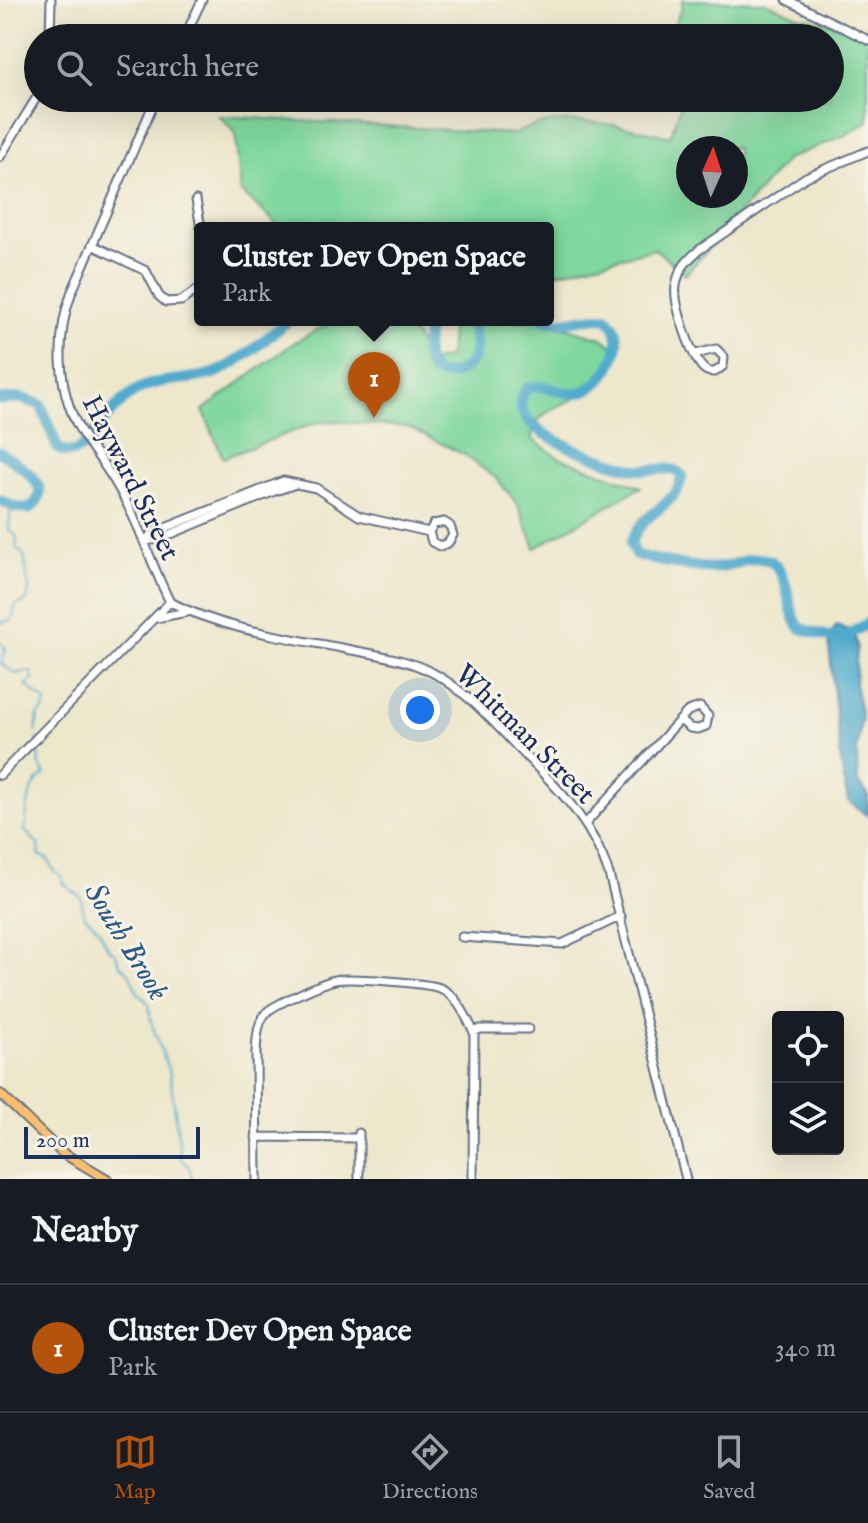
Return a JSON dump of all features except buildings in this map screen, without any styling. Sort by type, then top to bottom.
[{"type":"main road","points":[[0,1094],[61,1152],[93,1176],[107,1179]]},
{"type":"street","points":[[50,24],[51,0]]},
{"type":"street","points":[[191,24],[202,0]]},
{"type":"street","points":[[787,0],[836,24]]},
{"type":"street","points":[[844,28],[868,40]]},
{"type":"street","points":[[0,157],[28,112]]},
{"type":"street","name":"Hayward Street","points":[[0,775],[170,602],[120,490],[84,437],[65,392],[61,340],[68,302],[150,112]]},
{"type":"street","points":[[696,354],[679,315],[675,297],[677,279],[685,263],[699,250],[806,177],[868,151]]},
{"type":"street","points":[[196,200],[200,222]]},
{"type":"street","points":[[92,245],[140,266],[166,302],[181,301],[194,292]]},
{"type":"street","points":[[144,541],[155,532],[227,506],[275,482],[316,488],[359,516],[429,532]]},
{"type":"street","name":"Whitman Street","points":[[170,602],[189,612],[258,631],[396,660],[431,672],[448,682],[489,718],[586,823],[603,855],[621,916],[686,1179]]},
{"type":"street","points":[[156,618],[189,612]]},
{"type":"street","points":[[586,823],[680,720]]},
{"type":"street","points":[[462,937],[562,944],[621,916]]},
{"type":"street","points":[[257,1179],[256,1052],[261,1023],[268,1011],[324,983],[344,979],[439,988],[454,998],[474,1032],[473,1179]]},
{"type":"street","points":[[474,1032],[480,1029],[528,1029]]},
{"type":"street","points":[[256,1137],[359,1136],[359,1179]]},
{"type":"green space","points":[[682,0],[765,2],[798,16],[837,24],[674,24]]},
{"type":"green space","points":[[844,27],[868,37],[868,121],[846,135],[787,159],[748,203],[748,136],[676,136],[676,208],[744,208],[686,274],[655,249],[554,274],[554,222],[274,222],[241,192],[235,132],[219,116],[515,134],[531,127],[570,122],[634,129],[670,137],[678,112],[844,112]]},
{"type":"green space","points":[[554,324],[602,338],[618,350],[608,376],[593,390],[548,412],[534,428],[532,439],[558,457],[641,487],[535,548],[517,503],[496,478],[463,454],[408,427],[331,421],[315,423],[223,458],[203,410],[295,342],[324,326],[409,326],[430,362],[449,357],[452,326]]},
{"type":"water","points":[[837,625],[854,633],[857,645],[855,683],[862,718],[857,750],[858,783],[868,794],[868,816],[848,801],[842,771],[828,637]]},
{"type":"waterway","points":[[554,322],[607,318],[614,327],[617,349],[606,373],[588,389],[570,393],[540,387],[527,388],[521,403],[526,417],[558,442],[580,451],[635,469],[666,469],[682,475],[674,495],[636,533],[631,544],[635,554],[708,568],[750,559],[771,561],[782,576],[800,628],[839,640]]},
{"type":"waterway","points":[[0,400],[21,398],[41,405],[57,447],[72,452],[82,447],[134,392],[152,384],[221,370],[282,326]]},
{"type":"waterway","points":[[428,326],[427,360],[433,372],[445,375],[464,369],[473,359],[476,345],[473,326]]},
{"type":"waterway","points":[[0,452],[25,470],[40,492],[29,509],[0,500]]},
{"type":"waterway","name":"South Brook","points":[[0,623],[12,620],[16,605],[27,601],[29,589],[24,555],[16,548],[17,537],[9,529],[11,505]]},
{"type":"waterway","points":[[843,638],[868,623]]},
{"type":"waterway","name":"South Brook","points":[[0,643],[6,648],[1,664],[16,674],[31,671],[33,680],[26,685],[46,702],[44,710],[38,715],[36,732]]},
{"type":"waterway","name":"South Brook","points":[[38,738],[39,763],[45,775],[31,792],[25,831],[38,844],[40,856],[47,858],[64,884],[81,897],[84,915],[98,928],[108,948],[116,954],[119,964],[129,973],[138,993],[149,1004],[151,1022],[170,1074],[181,1159],[190,1168],[192,1179]]},
{"type":"place","name":"Cluster Dev Open Space","points":[[374,418]]}]
